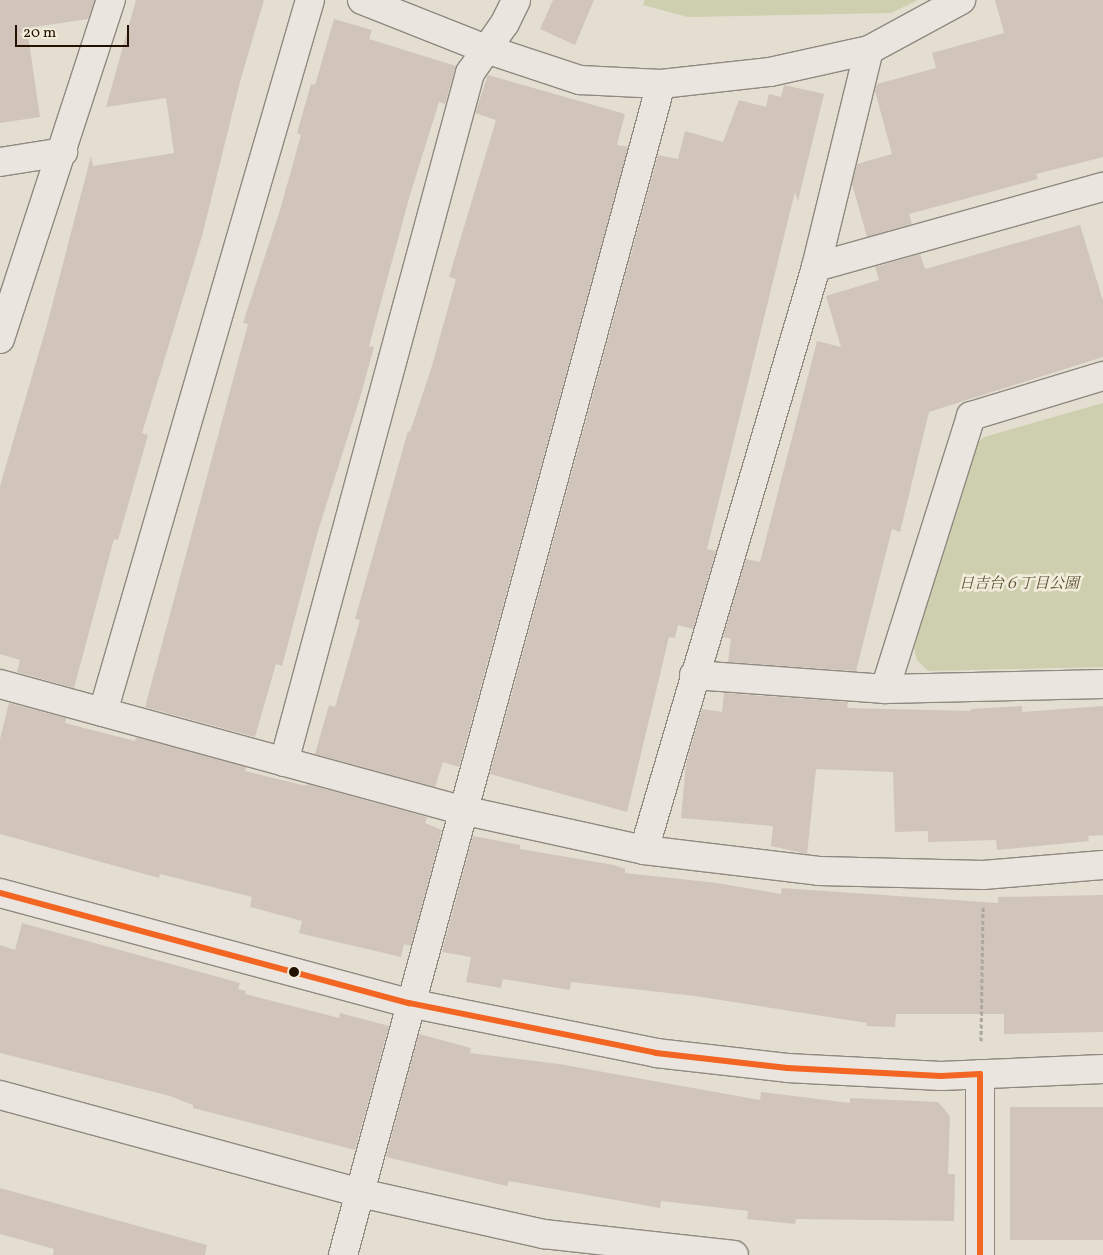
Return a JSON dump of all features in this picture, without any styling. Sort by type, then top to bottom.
[{"type":"street","points":[[0,339],[63,152],[111,0]]},
{"type":"street","points":[[104,712],[310,0]]},
{"type":"street","points":[[362,0],[486,49],[580,80],[661,84],[770,72],[868,50],[961,0]]},
{"type":"street","points":[[284,762],[470,73],[505,23],[516,0]]},
{"type":"street","points":[[644,850],[694,675],[816,268],[868,50]]},
{"type":"street","points":[[343,1255],[409,1003],[661,84]]},
{"type":"street","points":[[0,162],[63,152]]},
{"type":"street","points":[[816,268],[1103,187]]},
{"type":"street","points":[[885,689],[971,416],[1103,376]]},
{"type":"street","points":[[694,675],[885,689],[1103,684]]},
{"type":"street","points":[[0,684],[462,810],[644,850],[819,871],[983,875],[1103,866]]},
{"type":"street","points":[[0,893],[409,1003],[656,1053],[787,1068],[941,1076],[1103,1069]]},
{"type":"street","points":[[980,1074],[980,1255]]},
{"type":"street","points":[[0,1095],[360,1193],[540,1245],[734,1255]]},
{"type":"path","points":[[980,1074],[983,875]]},
{"type":"green space","points":[[645,0],[918,0],[891,13],[688,17],[643,5]]},
{"type":"green space","name":"日吉台６丁目公園","points":[[1103,403],[1103,667],[928,671],[917,660],[914,648],[970,450],[984,437]]},
{"type":"building","points":[[0,0],[95,0],[88,19],[27,28],[40,117],[0,123]]},
{"type":"building","points":[[136,0],[264,0],[240,82],[202,236],[142,433],[148,435],[118,540],[114,539],[74,688],[17,672],[20,660],[0,654],[0,486],[48,321],[91,156],[93,166],[174,153],[166,98],[106,107]]},
{"type":"building","points":[[553,0],[594,0],[575,45],[540,29]]},
{"type":"building","points":[[995,0],[1103,0],[1103,157],[1036,174],[1038,179],[909,214],[912,224],[867,237],[852,184],[857,164],[892,154],[875,91],[877,84],[936,68],[932,53],[1004,33]]},
{"type":"building","points":[[334,19],[372,30],[369,39],[456,66],[445,104],[439,102],[410,195],[369,346],[374,347],[359,401],[318,531],[282,666],[276,664],[255,737],[145,707],[248,324],[243,323],[280,210],[301,135],[297,133],[311,84],[315,85]]},
{"type":"building","points":[[488,75],[625,114],[617,145],[628,147],[459,767],[443,762],[435,787],[315,754],[329,705],[335,707],[360,620],[355,619],[408,431],[410,432],[431,369],[456,279],[449,277],[496,120],[475,113]]},
{"type":"building","points":[[784,85],[824,94],[798,201],[795,192],[707,549],[716,551],[693,629],[678,625],[675,638],[669,637],[627,812],[490,774],[658,155],[678,159],[685,131],[723,142],[739,100],[766,107],[769,94],[781,97]]},
{"type":"building","points":[[1080,225],[1103,301],[1103,357],[929,412],[900,532],[892,529],[856,671],[728,662],[731,639],[723,637],[746,559],[760,562],[817,341],[841,347],[826,296],[879,280],[875,267],[920,254],[925,269]]},
{"type":"building","points":[[724,693],[848,702],[847,708],[971,711],[971,709],[1022,706],[1022,712],[1103,706],[1103,835],[1088,836],[1089,841],[997,850],[996,840],[928,842],[928,831],[895,832],[893,772],[816,769],[807,854],[771,846],[773,826],[681,818],[686,764],[702,709],[722,712]]},
{"type":"building","points":[[9,703],[66,718],[65,723],[135,741],[136,737],[246,767],[245,771],[306,786],[307,784],[427,817],[425,823],[442,830],[411,946],[404,944],[401,957],[299,933],[302,921],[250,907],[252,897],[160,874],[159,878],[0,834],[0,739]]},
{"type":"building","points":[[473,836],[520,845],[520,849],[614,865],[625,869],[625,873],[717,883],[781,894],[782,888],[998,903],[998,897],[1103,895],[1103,1032],[1004,1034],[1004,1014],[896,1014],[895,1027],[866,1026],[867,1023],[695,996],[571,982],[570,990],[503,979],[501,988],[466,982],[471,957],[442,952]]},
{"type":"building","points":[[22,923],[240,983],[238,989],[246,991],[245,994],[339,1018],[340,1013],[389,1026],[355,1150],[193,1108],[193,1105],[170,1096],[0,1053],[0,945],[15,950]]},
{"type":"building","points":[[419,1034],[471,1048],[470,1053],[559,1064],[760,1100],[761,1092],[850,1103],[850,1098],[938,1102],[950,1116],[948,1174],[955,1174],[954,1221],[796,1219],[795,1224],[747,1219],[748,1211],[661,1201],[660,1208],[509,1181],[507,1186],[386,1157]]},
{"type":"building","points":[[1010,1107],[1103,1107],[1103,1240],[1010,1240]]},
{"type":"building","points":[[0,1188],[207,1245],[205,1255],[53,1255],[54,1249],[0,1234]]},
{"type":"transit line","points":[[0,893],[409,1003],[656,1053],[787,1068],[941,1076],[980,1074]]},
{"type":"transit line","points":[[980,1074],[980,1255]]}]
